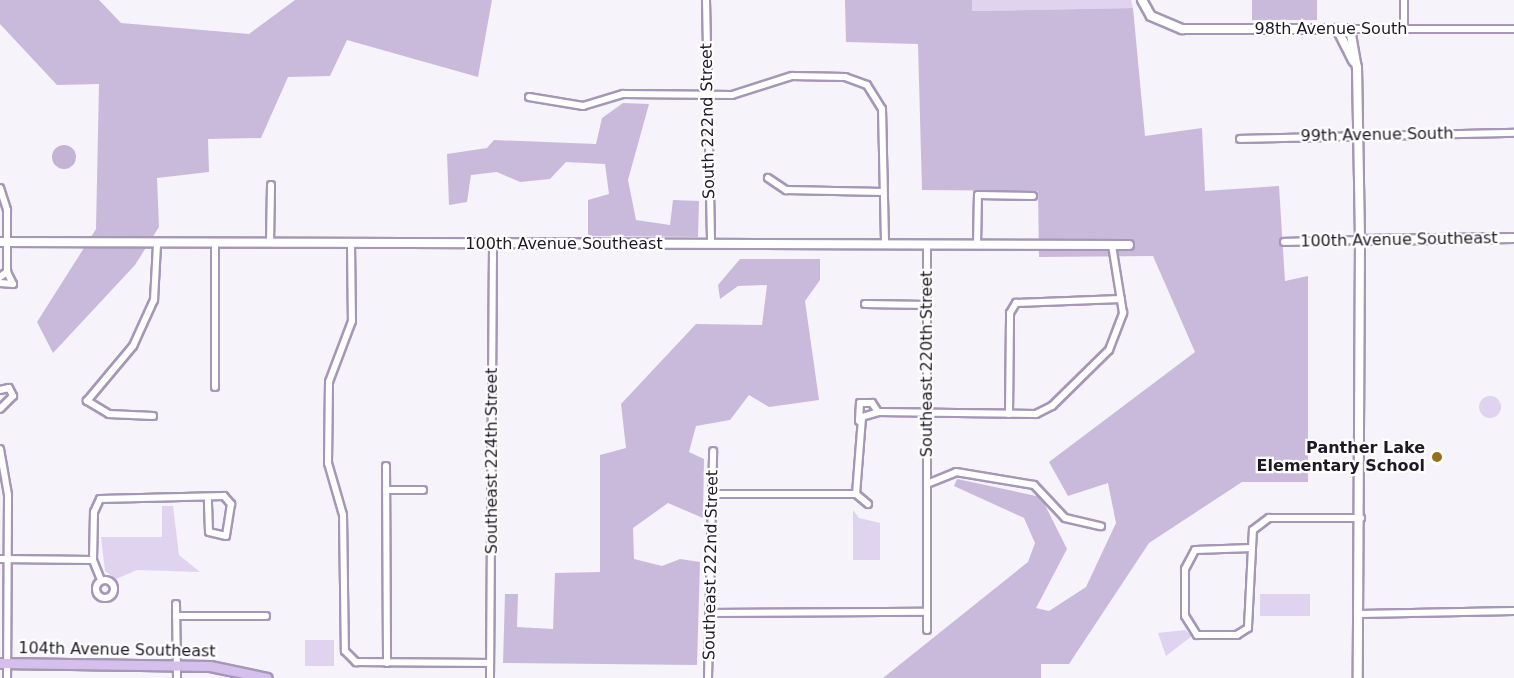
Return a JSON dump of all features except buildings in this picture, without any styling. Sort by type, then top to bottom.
[{"type":"main road","name":"104th Avenue Southeast","points":[[3,663],[177,665],[232,669],[267,678]]},
{"type":"street","name":"South 222nd Street","points":[[706,0],[711,243]]},
{"type":"street","name":"98th Avenue South","points":[[1142,0],[1151,16],[1182,29],[1514,29]]},
{"type":"street","points":[[1404,0],[1404,29]]},
{"type":"street","points":[[1337,29],[1352,56],[1357,85]]},
{"type":"street","points":[[1350,29],[1357,85],[1360,240],[1358,678]]},
{"type":"street","points":[[529,97],[583,106],[623,94],[707,96],[737,94],[777,78],[844,77],[867,85],[882,109],[885,244]]},
{"type":"street","name":"99th Avenue South","points":[[1240,139],[1358,133],[1514,133]]},
{"type":"street","points":[[768,178],[786,190],[883,192]]},
{"type":"street","points":[[270,243],[271,185]]},
{"type":"street","points":[[0,189],[7,273],[13,284],[0,283]]},
{"type":"street","points":[[977,245],[978,195],[1033,196]]},
{"type":"street","name":"100th Avenue Southeast","points":[[1284,242],[1514,238]]},
{"type":"street","name":"100th Avenue Southeast","points":[[4,242],[1129,245]]},
{"type":"street","points":[[215,243],[215,387]]},
{"type":"street","points":[[153,416],[109,414],[87,401],[133,346],[154,300],[157,244]]},
{"type":"street","points":[[351,244],[352,321],[329,382],[328,463],[343,515],[347,656],[356,662],[490,663]]},
{"type":"street","name":"Southeast 224th Street","points":[[490,678],[493,244]]},
{"type":"street","name":"Southeast 220th Street","points":[[927,244],[927,630]]},
{"type":"street","points":[[859,421],[865,415],[878,412],[1010,414],[1046,411],[1113,345],[1121,323],[1121,298],[1112,245]]},
{"type":"street","points":[[0,277],[7,273]]},
{"type":"street","points":[[1010,414],[1012,307],[1028,298],[1121,298]]},
{"type":"street","points":[[865,304],[927,305]]},
{"type":"street","points":[[0,390],[9,388],[13,396],[0,409]]},
{"type":"street","points":[[856,494],[860,403],[872,403],[878,412]]},
{"type":"street","points":[[0,449],[8,495],[4,559],[3,663],[7,678]]},
{"type":"street","name":"Southeast 222nd Street","points":[[708,678],[713,452]]},
{"type":"street","points":[[386,466],[387,663]]},
{"type":"street","name":"Southeast 220th Street","points":[[927,484],[956,472],[1034,485],[1065,518],[1101,526]]},
{"type":"street","points":[[386,490],[423,490]]},
{"type":"street","points":[[712,494],[856,494],[868,504]]},
{"type":"street","points":[[101,580],[93,560],[94,512],[100,499],[208,498],[230,500],[231,529],[226,536],[209,532],[208,498]]},
{"type":"street","points":[[1252,548],[1191,553],[1185,569],[1189,627],[1204,636],[1237,635],[1248,628],[1253,530],[1262,520],[1360,518]]},
{"type":"street","points":[[4,559],[93,560]]},
{"type":"street","points":[[176,604],[177,678]]},
{"type":"street","points":[[1360,614],[1514,611]]},
{"type":"street","points":[[709,613],[927,612]]},
{"type":"street","points":[[176,616],[266,616]]},
{"type":"shaded area","points":[[0,0],[99,0],[121,23],[249,34],[295,0],[492,0],[478,77],[347,40],[330,76],[288,77],[261,138],[208,139],[209,172],[157,178],[159,227],[135,265],[53,353],[37,322],[96,229],[99,84],[57,85],[0,24]]},
{"type":"shaded area","points":[[845,0],[972,0],[972,11],[1133,8],[1145,136],[1202,128],[1205,191],[1279,186],[1285,281],[1308,276],[1308,482],[1242,482],[1149,543],[1069,664],[1041,664],[1041,678],[883,678],[1028,562],[1035,543],[1024,518],[954,486],[957,479],[1041,497],[1067,549],[1036,608],[1049,611],[1086,587],[1116,523],[1108,483],[1068,496],[1049,462],[1195,352],[1153,256],[1039,257],[1038,191],[922,190],[918,44],[846,42]]},
{"type":"shaded area","points":[[972,0],[1131,0],[1133,8],[972,11]]},
{"type":"shaded area","points":[[1252,0],[1317,0],[1317,20],[1252,20]]},
{"type":"shaded area","points":[[623,103],[649,104],[628,180],[636,220],[670,225],[673,200],[699,201],[698,237],[588,236],[588,200],[609,194],[605,164],[566,162],[550,179],[520,182],[497,172],[471,175],[467,202],[449,205],[447,154],[487,148],[494,140],[596,144],[602,118]]},
{"type":"shaded area","points":[[64,145],[73,148],[76,157],[73,166],[64,169],[55,166],[52,157],[55,148]]},
{"type":"shaded area","points":[[740,259],[820,259],[820,280],[805,301],[819,400],[769,407],[749,395],[730,420],[696,426],[689,452],[704,459],[703,518],[668,503],[633,528],[634,559],[662,566],[680,559],[700,562],[697,665],[503,663],[505,594],[518,594],[517,627],[553,629],[555,573],[600,572],[600,455],[626,448],[621,404],[696,324],[762,325],[767,285],[738,286],[720,299],[718,285]]},
{"type":"shaded area","points":[[1490,396],[1498,399],[1501,407],[1498,415],[1490,418],[1482,415],[1479,407],[1482,399]]},
{"type":"shaded area","points":[[162,506],[173,506],[179,555],[200,572],[137,570],[116,579],[105,571],[101,537],[162,537]]},
{"type":"shaded area","points":[[853,510],[859,518],[880,523],[880,560],[853,560]]},
{"type":"shaded area","points":[[1260,594],[1310,594],[1310,616],[1260,616]]},
{"type":"shaded area","points":[[1185,630],[1192,636],[1166,656],[1158,633]]},
{"type":"shaded area","points":[[305,640],[334,640],[334,666],[305,666]]},
{"type":"place","name":"Panther Lake Elementary School","points":[[1437,457]]}]
